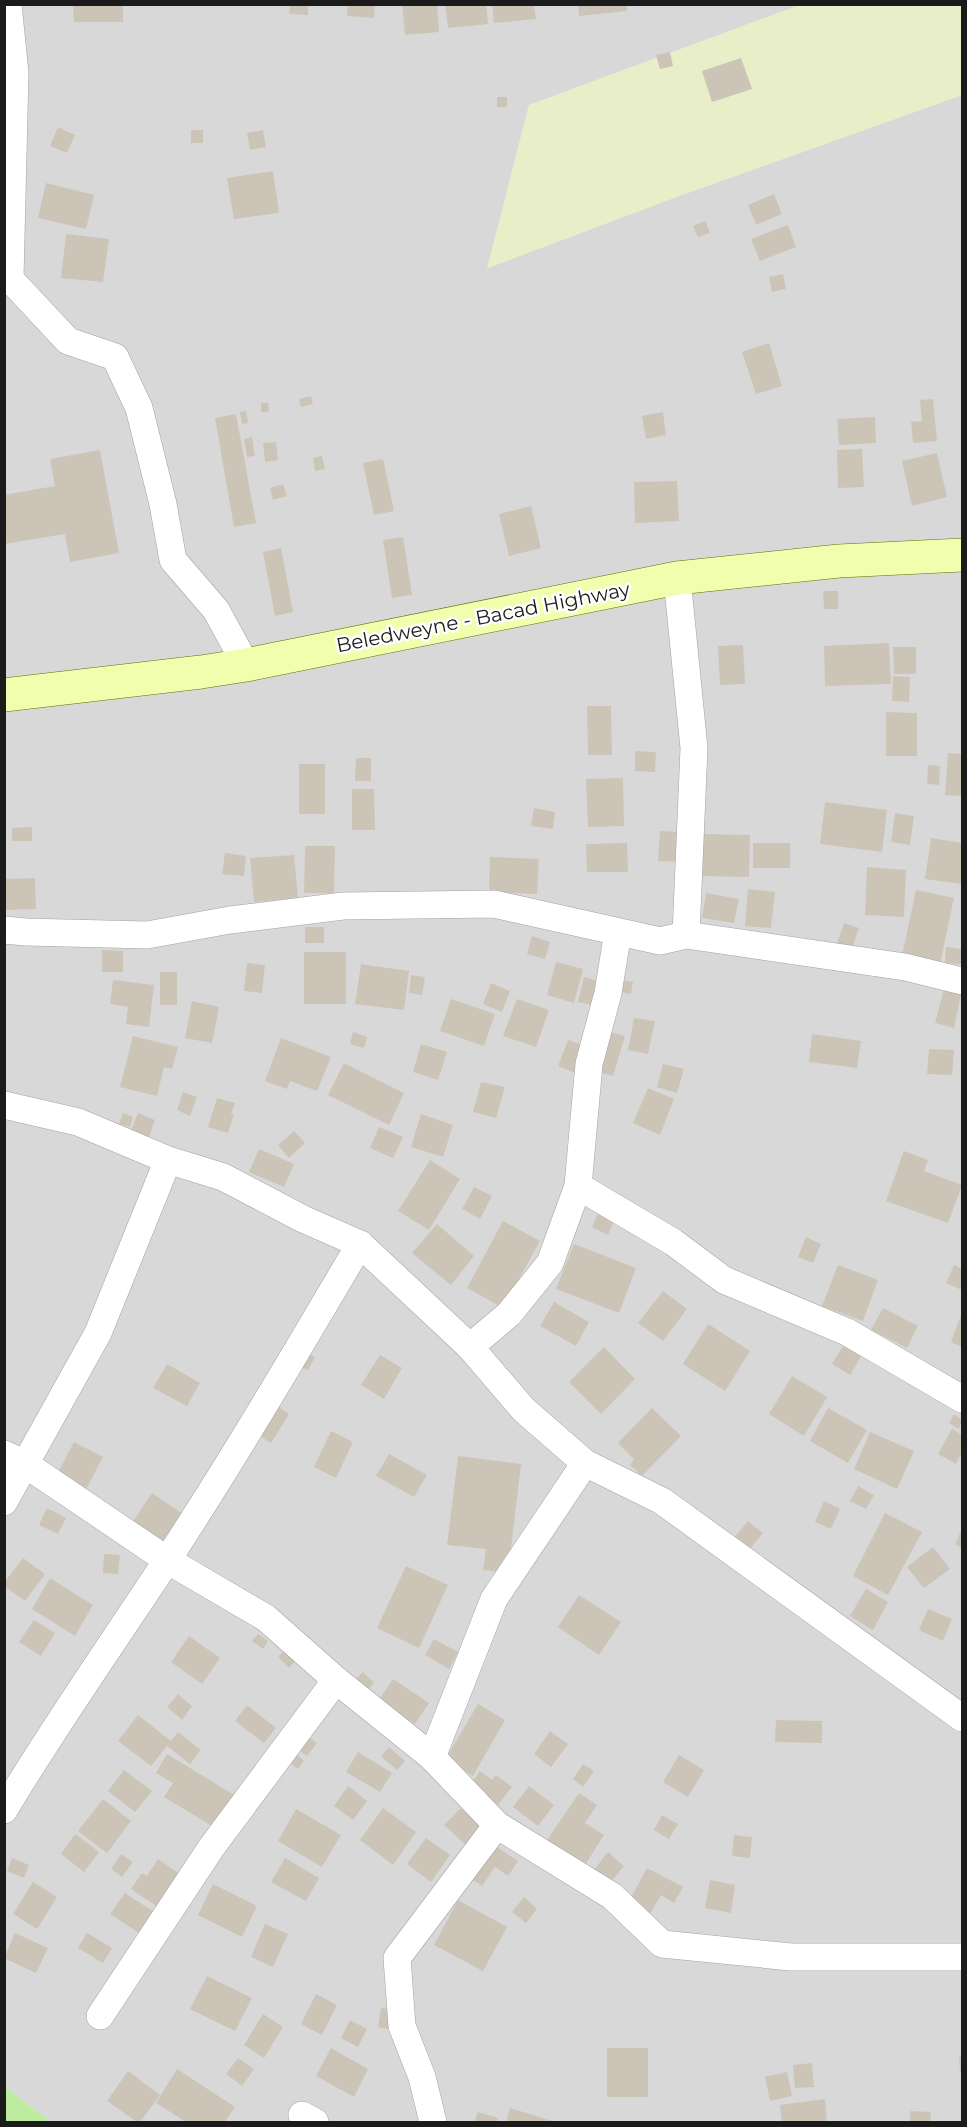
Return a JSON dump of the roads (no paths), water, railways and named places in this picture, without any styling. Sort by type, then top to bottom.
[{"type":"street","points":[[8,4],[15,73],[8,277],[68,341],[115,357],[139,408],[163,504],[173,560],[216,610],[246,665]]},
{"type":"street","name":"Beledweyne - Bacad Highway","points":[[4,695],[190,674],[246,665],[677,578],[839,561],[963,555]]},
{"type":"street","points":[[677,578],[694,748],[686,935]]},
{"type":"street","points":[[4,930],[26,933],[147,935],[230,920],[343,906],[494,904],[660,941],[686,935],[905,967],[963,981]]},
{"type":"street","points":[[470,1347],[509,1314],[550,1263],[578,1186],[589,1064],[608,993],[618,933]]},
{"type":"street","points":[[4,1105],[78,1122],[168,1161],[223,1177],[303,1219],[360,1244],[470,1347],[524,1410],[585,1463],[662,1501],[963,1718]]},
{"type":"street","points":[[4,1502],[15,1459],[98,1334],[168,1161]]},
{"type":"street","points":[[578,1186],[673,1242],[724,1280],[847,1332],[963,1399]]},
{"type":"street","points":[[4,1809],[167,1560],[268,1400],[360,1244]]},
{"type":"street","points":[[15,1459],[167,1560],[266,1618],[336,1680],[432,1757],[497,1826],[612,1896],[662,1944],[791,1957],[963,1957]]},
{"type":"street","points":[[432,1757],[494,1599],[585,1463]]},
{"type":"street","points":[[100,2016],[211,1848],[336,1680]]},
{"type":"street","points":[[433,2122],[422,2077],[402,2026],[398,1958],[497,1826]]}]
